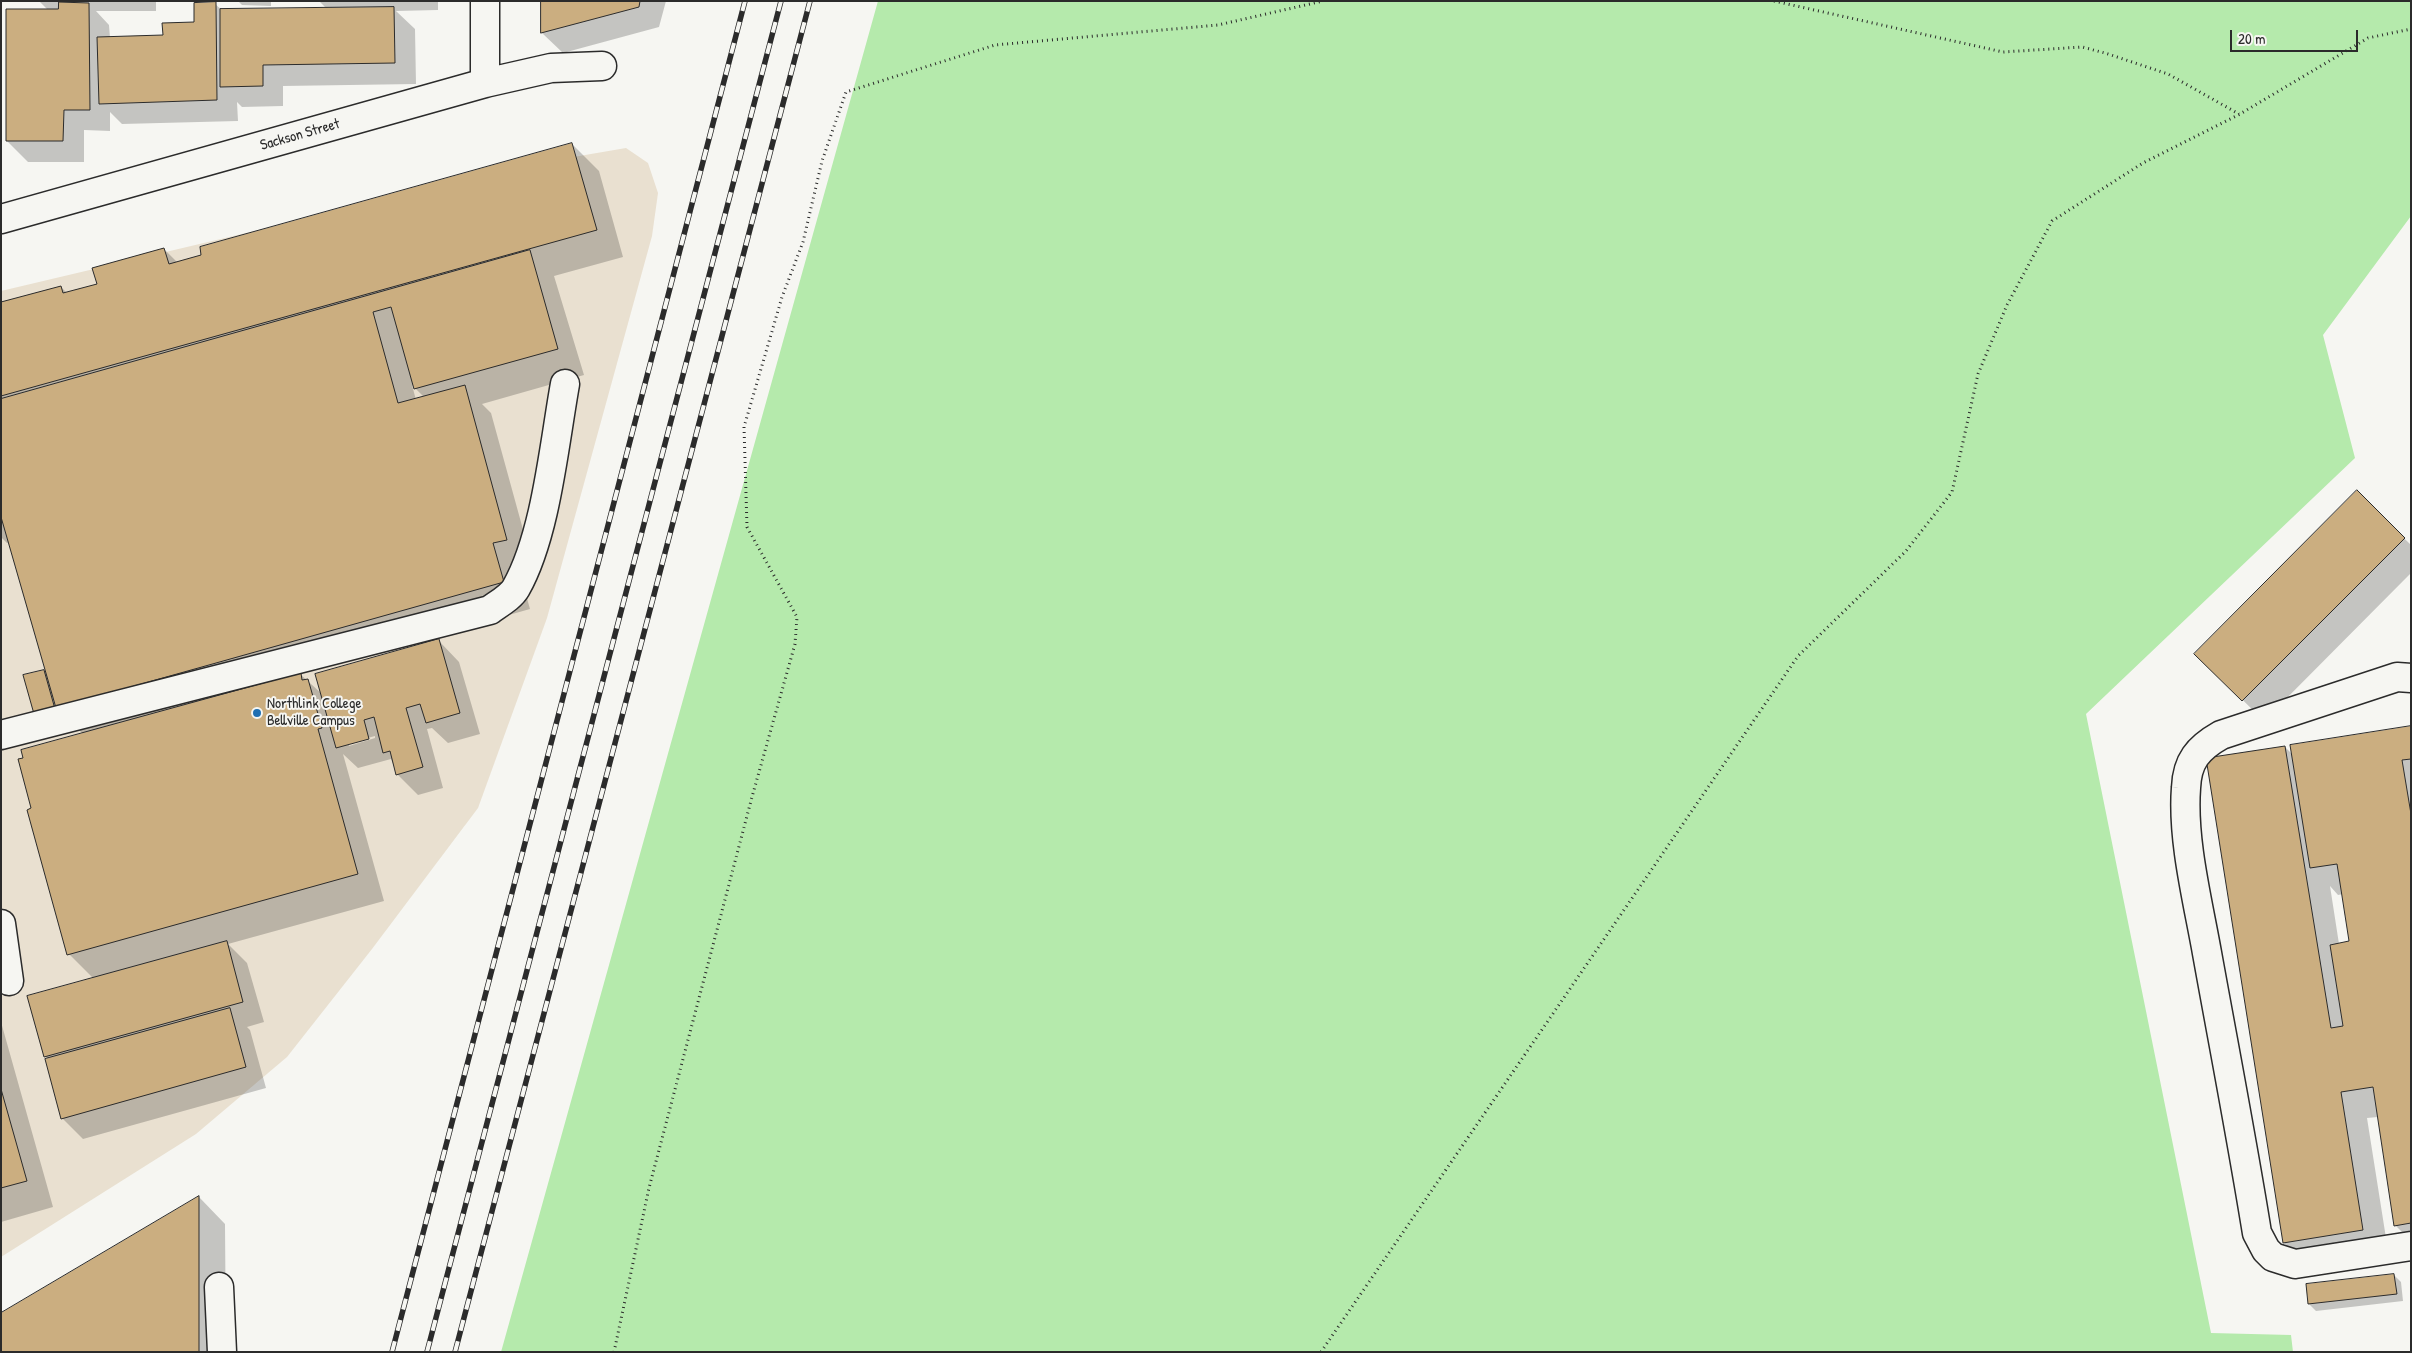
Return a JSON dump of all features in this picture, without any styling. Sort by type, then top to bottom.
[{"type":"street","points":[[485,1],[485,83]]},
{"type":"street","name":"Sackson Street","points":[[1,219],[485,83],[551,68],[602,66]]},
{"type":"street","points":[[1,735],[490,610],[515,590],[539,527],[565,384]]},
{"type":"street","points":[[2411,678],[2397,677],[2221,735],[2204,745],[2195,755],[2186,788],[2189,855],[2257,1233],[2272,1257],[2295,1264],[2411,1246]]},
{"type":"street","points":[[1,924],[9,981]]},
{"type":"street","points":[[219,1287],[222,1352]]},
{"type":"path","points":[[614,1352],[649,1188],[752,797],[795,644],[797,616],[747,527],[744,427],[782,297],[803,242],[822,161],[846,92],[995,45],[1218,25],[1323,1]]},
{"type":"path","points":[[1774,1],[2003,52],[2082,47],[2168,74],[2240,114]]},
{"type":"path","points":[[1321,1352],[1798,656],[1906,551],[1952,492],[1978,374],[2007,305],[2052,221],[2143,163],[2240,114],[2368,38],[2411,29]]},
{"type":"shaded area","name":"Northlink College Bellville Campus","points":[[626,148],[648,163],[658,193],[652,236],[547,618],[478,808],[372,949],[287,1057],[196,1134],[1,1257],[1,291],[550,161]]},
{"type":"green space","points":[[878,1],[2411,1],[2411,216],[2323,335],[2355,458],[2086,714],[2211,1333],[2291,1335],[2293,1352],[501,1352]]},
{"type":"building","points":[[541,1],[640,1],[639,7],[541,33]]},
{"type":"building","points":[[59,2],[89,3],[90,110],[64,110],[63,141],[6,141],[6,9],[58,9]]},
{"type":"building","points":[[216,2],[217,100],[99,104],[97,37],[163,35],[162,23],[194,22],[194,3]]},
{"type":"building","points":[[394,7],[395,63],[263,65],[263,86],[220,87],[220,9]]},
{"type":"building","points":[[572,143],[597,230],[1,396],[1,302],[61,286],[63,293],[97,284],[92,268],[164,248],[169,264],[201,255],[200,247]]},
{"type":"building","points":[[530,250],[558,349],[414,389],[391,307],[373,312],[398,403],[465,385],[507,540],[493,543],[504,582],[56,708],[1,517],[1,399]]},
{"type":"building","points":[[2357,490],[2405,538],[2242,701],[2194,654]]},
{"type":"building","points":[[439,639],[460,713],[426,723],[420,704],[406,708],[423,767],[396,775],[390,751],[383,753],[374,717],[364,720],[369,739],[336,748],[315,674]]},
{"type":"building","points":[[44,670],[55,709],[34,714],[23,675]]},
{"type":"building","points":[[301,673],[302,680],[308,679],[322,728],[318,729],[358,874],[67,955],[27,810],[31,808],[18,759],[23,758],[21,750]]},
{"type":"building","points":[[2411,726],[2411,759],[2402,760],[2411,814],[2411,1223],[2394,1226],[2373,1087],[2341,1092],[2363,1230],[2283,1243],[2206,758],[2285,746],[2331,1028],[2343,1026],[2330,945],[2349,941],[2337,864],[2310,868],[2290,745]]},
{"type":"building","points":[[227,941],[243,1002],[44,1057],[27,996]]},
{"type":"building","points":[[230,1008],[246,1067],[61,1119],[45,1059]]},
{"type":"building","points":[[1,1089],[27,1181],[1,1188]]},
{"type":"building","points":[[199,1196],[199,1352],[1,1352],[1,1313]]},
{"type":"building","points":[[2394,1274],[2397,1294],[2308,1304],[2306,1284]]},
{"type":"railway","points":[[392,1352],[745,1]]},
{"type":"railway","points":[[427,1352],[781,1]]},
{"type":"railway","points":[[455,1352],[810,1]]},
{"type":"place","name":"Northlink College Bellville Campus","points":[[257,713]]}]
